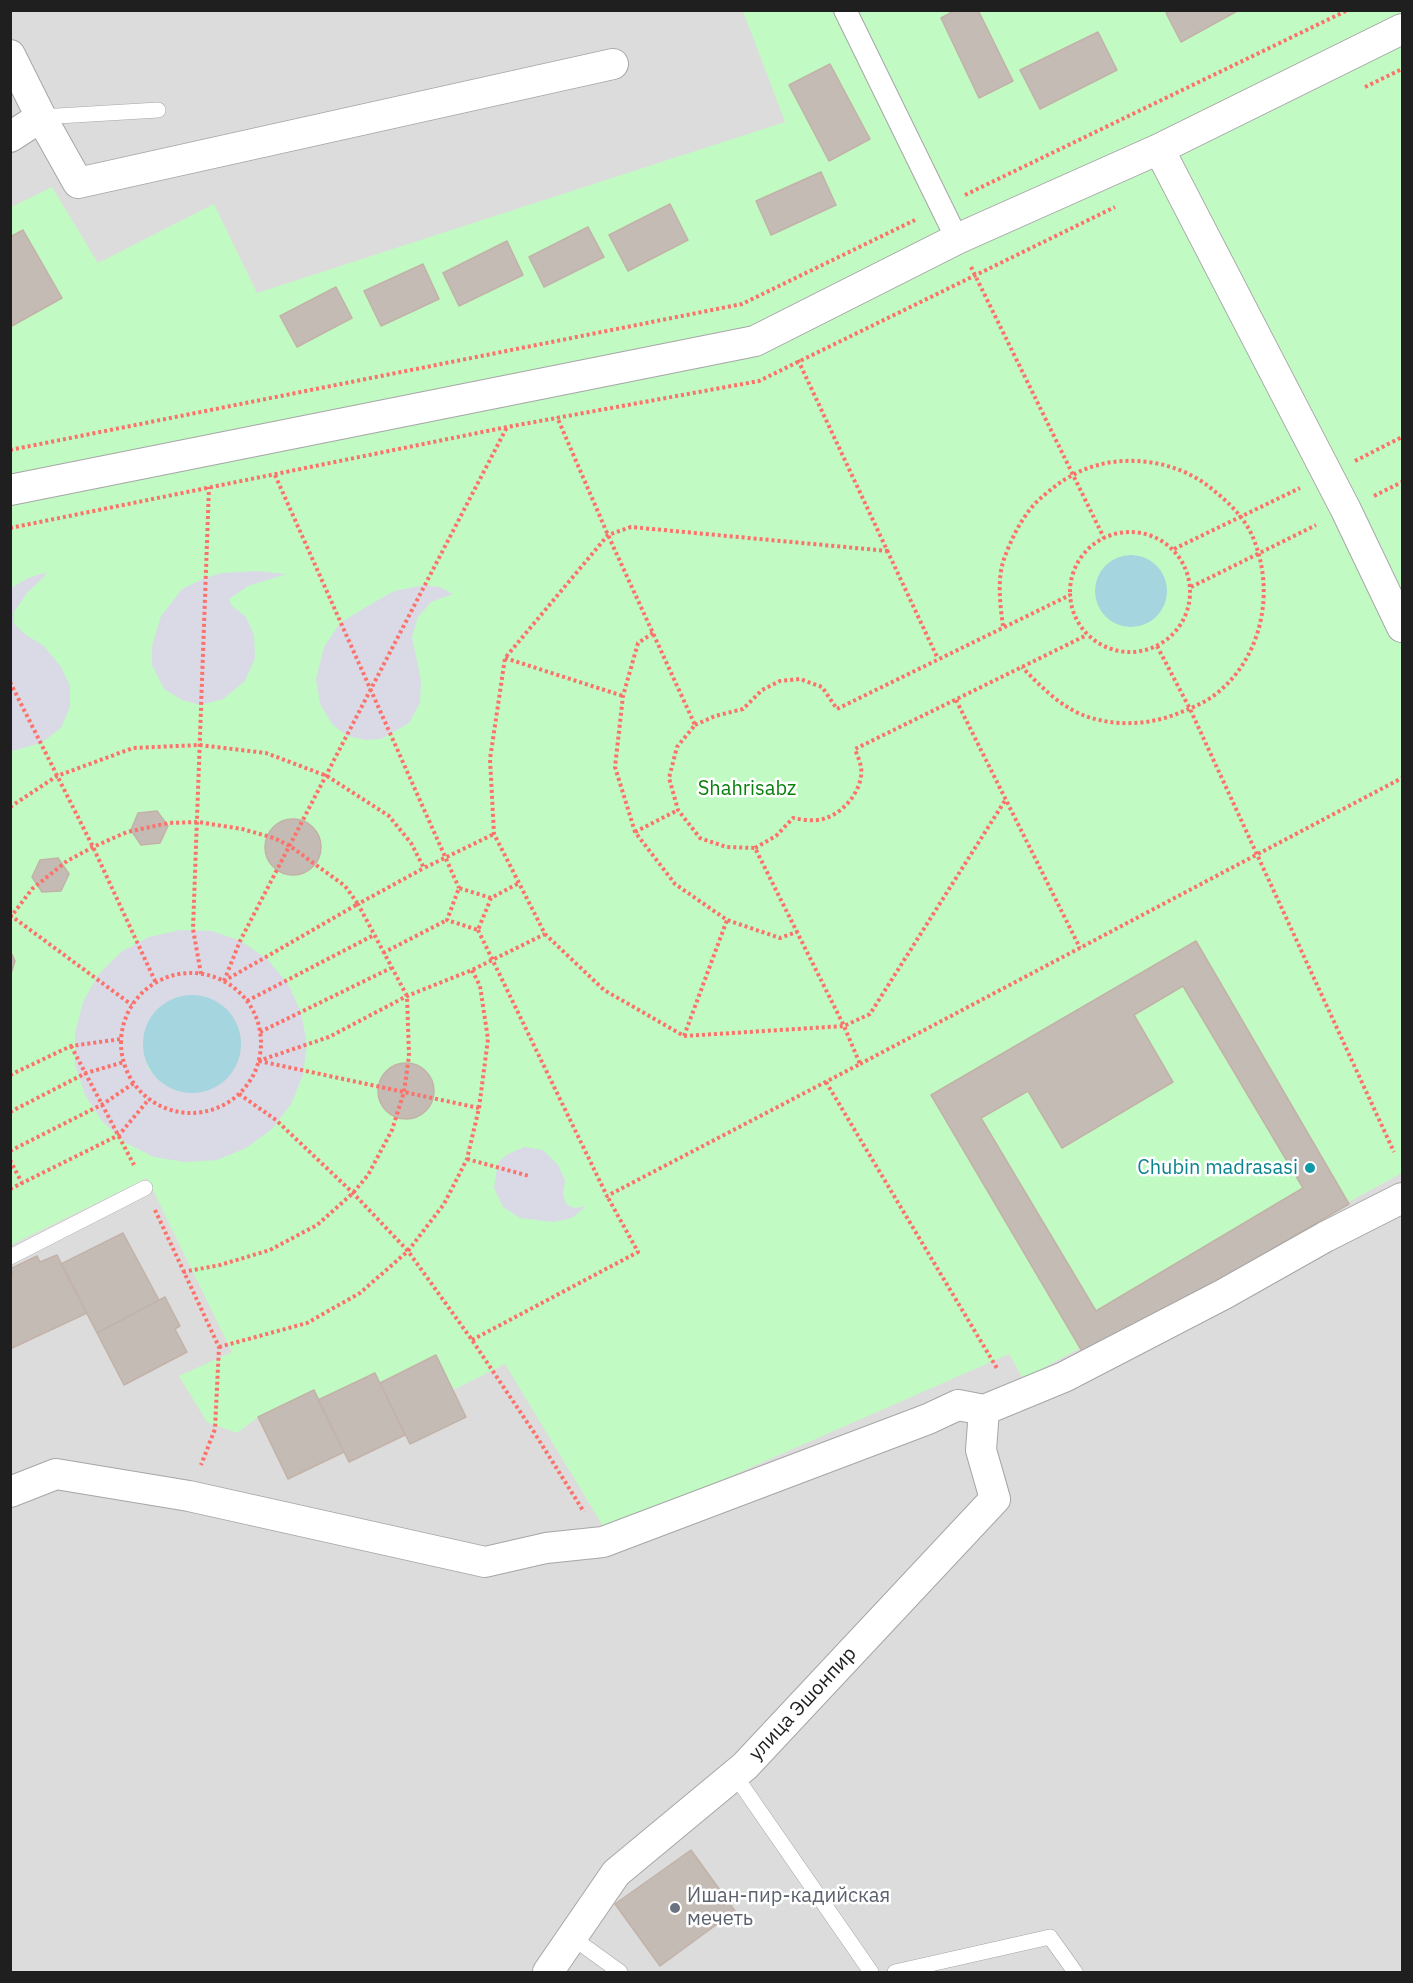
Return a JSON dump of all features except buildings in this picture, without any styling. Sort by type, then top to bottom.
[{"type":"street","points":[[845,10],[943,206],[957,239]]},
{"type":"street","points":[[10,490],[755,341],[957,239],[1159,149],[1402,29]]},
{"type":"street","points":[[10,55],[78,183],[613,64]]},
{"type":"street","points":[[10,137],[41,117]]},
{"type":"street","points":[[1159,149],[1328,474],[1402,627]]},
{"type":"street","points":[[10,1492],[56,1474],[189,1496],[485,1562],[546,1548],[603,1542],[907,1427],[958,1405],[995,1405],[1064,1377],[1402,1198]]},
{"type":"street","name":"улица Эшонпир","points":[[548,1972],[616,1873],[734,1774],[995,1499],[981,1450],[995,1405]]},
{"type":"lane","points":[[41,117],[158,110]]},
{"type":"lane","points":[[10,1257],[145,1188]]},
{"type":"lane","points":[[734,1774],[871,1972]]},
{"type":"lane","points":[[895,1972],[1050,1937],[1075,1972]]},
{"type":"lane","points":[[573,1938],[620,1972]]},
{"type":"path","points":[[10,450],[742,304],[1348,10]]},
{"type":"path","points":[[957,239],[1104,538]]},
{"type":"path","points":[[783,327],[938,659]]},
{"type":"path","points":[[543,383],[608,535],[695,725]]},
{"type":"path","points":[[224,981],[240,941],[507,427]]},
{"type":"path","points":[[1174,549],[1402,437]]},
{"type":"path","points":[[1003,626],[999,600],[1003,561],[1018,526],[1040,498],[1072,475],[1099,465],[1134,460],[1169,465],[1202,480],[1229,503],[1250,532],[1262,569],[1264,601],[1257,636],[1241,667],[1216,693],[1190,709],[1154,722],[1117,724],[1079,713],[1048,694],[1022,667]]},
{"type":"path","points":[[275,475],[459,888],[491,898]]},
{"type":"path","points":[[1191,587],[1402,482]]},
{"type":"path","points":[[201,974],[193,929],[209,487]]},
{"type":"path","points":[[888,552],[631,527],[608,535],[505,658],[490,759],[494,834],[545,934],[604,990],[684,1036],[844,1026],[870,1014],[1006,800]]},
{"type":"path","points":[[1133,531],[1151,535],[1174,549],[1187,573],[1191,587],[1189,608],[1181,626],[1167,641],[1149,650],[1128,653],[1109,649],[1096,643],[1087,634],[1073,609],[1070,595],[1074,569],[1083,553],[1098,540],[1115,533],[1133,531]]},
{"type":"path","points":[[1070,595],[837,709],[822,687],[801,679],[780,681],[762,690],[743,710],[715,716],[695,725],[676,747],[669,778],[678,810],[700,838],[726,847],[755,848],[776,836],[793,818],[826,819],[844,807],[858,789],[861,768],[855,749],[1087,634]]},
{"type":"path","points":[[653,633],[638,643],[623,696],[615,767],[635,832],[675,884],[727,920],[780,938],[797,932]]},
{"type":"path","points":[[1158,646],[1190,709],[1255,855],[1394,1152]]},
{"type":"path","points":[[505,658],[623,696]]},
{"type":"path","points":[[10,682],[93,847],[156,983]]},
{"type":"path","points":[[956,700],[1080,948]]},
{"type":"path","points":[[10,807],[57,776],[134,748],[199,746],[266,753],[327,776],[389,816],[411,843],[424,868]]},
{"type":"path","points":[[607,1196],[1402,778]]},
{"type":"path","points":[[635,832],[678,810]]},
{"type":"path","points":[[132,1005],[11,917],[32,889],[67,861],[93,847],[127,832],[169,824],[198,822],[242,829],[274,838],[290,846],[345,886],[407,996],[409,1056],[404,1092],[392,1130],[368,1174],[353,1193],[317,1225],[270,1250],[220,1265],[183,1272]]},
{"type":"path","points":[[224,981],[357,904],[494,834]]},
{"type":"path","points":[[755,848],[844,1026],[860,1064]]},
{"type":"path","points":[[478,930],[491,898],[519,883]]},
{"type":"path","points":[[383,953],[447,920],[459,888]]},
{"type":"path","points":[[447,920],[478,930],[607,1196],[638,1252],[472,1341]]},
{"type":"path","points":[[684,1036],[727,920]]},
{"type":"path","points":[[258,1061],[328,1037],[407,996],[472,970],[545,934]]},
{"type":"path","points":[[247,1001],[374,935]]},
{"type":"path","points":[[260,1032],[391,968]]},
{"type":"path","points":[[219,1347],[307,1323],[360,1293],[408,1251],[444,1204],[467,1160],[480,1108],[488,1039],[480,986],[472,970]]},
{"type":"path","points":[[178,974],[201,974],[224,981],[247,1001],[255,1015],[260,1032],[261,1047],[251,1079],[239,1094],[224,1106],[205,1112],[186,1113],[166,1109],[149,1099],[134,1083],[124,1062],[121,1039],[124,1021],[132,1005],[143,992],[156,983],[178,974]]},
{"type":"path","points":[[10,1075],[72,1046],[121,1039]]},
{"type":"path","points":[[72,1046],[104,1104],[219,1347],[215,1429],[189,1496]]},
{"type":"path","points":[[258,1061],[480,1108]]},
{"type":"path","points":[[10,1112],[86,1073],[124,1062]]},
{"type":"path","points":[[826,1082],[999,1373],[995,1405]]},
{"type":"path","points":[[10,1151],[104,1104],[134,1083]]},
{"type":"path","points":[[239,1094],[276,1120],[353,1193],[408,1251],[537,1437],[603,1542]]},
{"type":"path","points":[[10,1189],[119,1135],[149,1099]]},
{"type":"path","points":[[10,1160],[22,1183]]},
{"type":"path","points":[[467,1160],[529,1176]]},
{"type":"shaded area","name":"Shahrisabz","points":[[11,11],[1402,11],[1402,1972],[11,1972]]},
{"type":"shaded area","points":[[257,571],[286,574],[248,586],[229,599],[231,605],[246,617],[254,635],[255,658],[245,681],[223,699],[200,705],[182,700],[164,689],[152,665],[152,646],[161,616],[182,589],[222,573]]},
{"type":"shaded area","points":[[47,572],[27,593],[14,612],[14,624],[44,646],[61,667],[70,686],[70,707],[61,728],[41,743],[12,751],[10,750],[11,588],[28,578]]},
{"type":"shaded area","points":[[425,585],[440,587],[453,594],[431,602],[418,617],[412,637],[421,680],[420,703],[409,723],[381,739],[366,740],[347,736],[332,724],[320,704],[316,679],[324,647],[340,623],[366,607],[394,591]]},
{"type":"shaded area","points":[[180,930],[212,931],[241,941],[267,959],[288,984],[301,1012],[307,1044],[303,1075],[291,1104],[272,1129],[246,1148],[217,1160],[185,1162],[154,1157],[126,1143],[102,1121],[85,1095],[75,1064],[75,1033],[83,1002],[98,975],[121,952],[149,937]],"holes":[[[142,1045],[165,1086],[148,1068]]]},
{"type":"shaded area","points":[[524,1147],[543,1150],[558,1165],[565,1180],[563,1195],[567,1205],[575,1208],[586,1206],[572,1218],[554,1222],[520,1218],[503,1207],[494,1188],[499,1162],[506,1155]]},
{"type":"green space","name":"Shahrisabz","points":[[743,11],[1402,11],[1402,1173],[1023,1379],[1009,1354],[606,1531],[505,1364],[453,1390],[436,1356],[380,1383],[375,1373],[318,1400],[313,1390],[258,1417],[237,1433],[207,1422],[179,1376],[232,1352],[147,1178],[11,1245],[11,207],[52,187],[98,263],[214,204],[257,293],[785,122]]},
{"type":"water","points":[[1131,555],[1151,561],[1161,571],[1167,591],[1161,611],[1151,621],[1131,627],[1111,621],[1101,611],[1095,591],[1101,571],[1111,561]]},
{"type":"water","points":[[192,995],[211,999],[227,1009],[237,1025],[241,1044],[237,1063],[227,1079],[211,1089],[192,1093],[173,1089],[157,1079],[147,1063],[143,1044],[147,1025],[157,1009],[173,999]]},
{"type":"place","name":"Chubin madrasasi","points":[[1310,1168]]},
{"type":"place","name":"Ишан-пир-кадийская мечеть","points":[[675,1908]]}]
